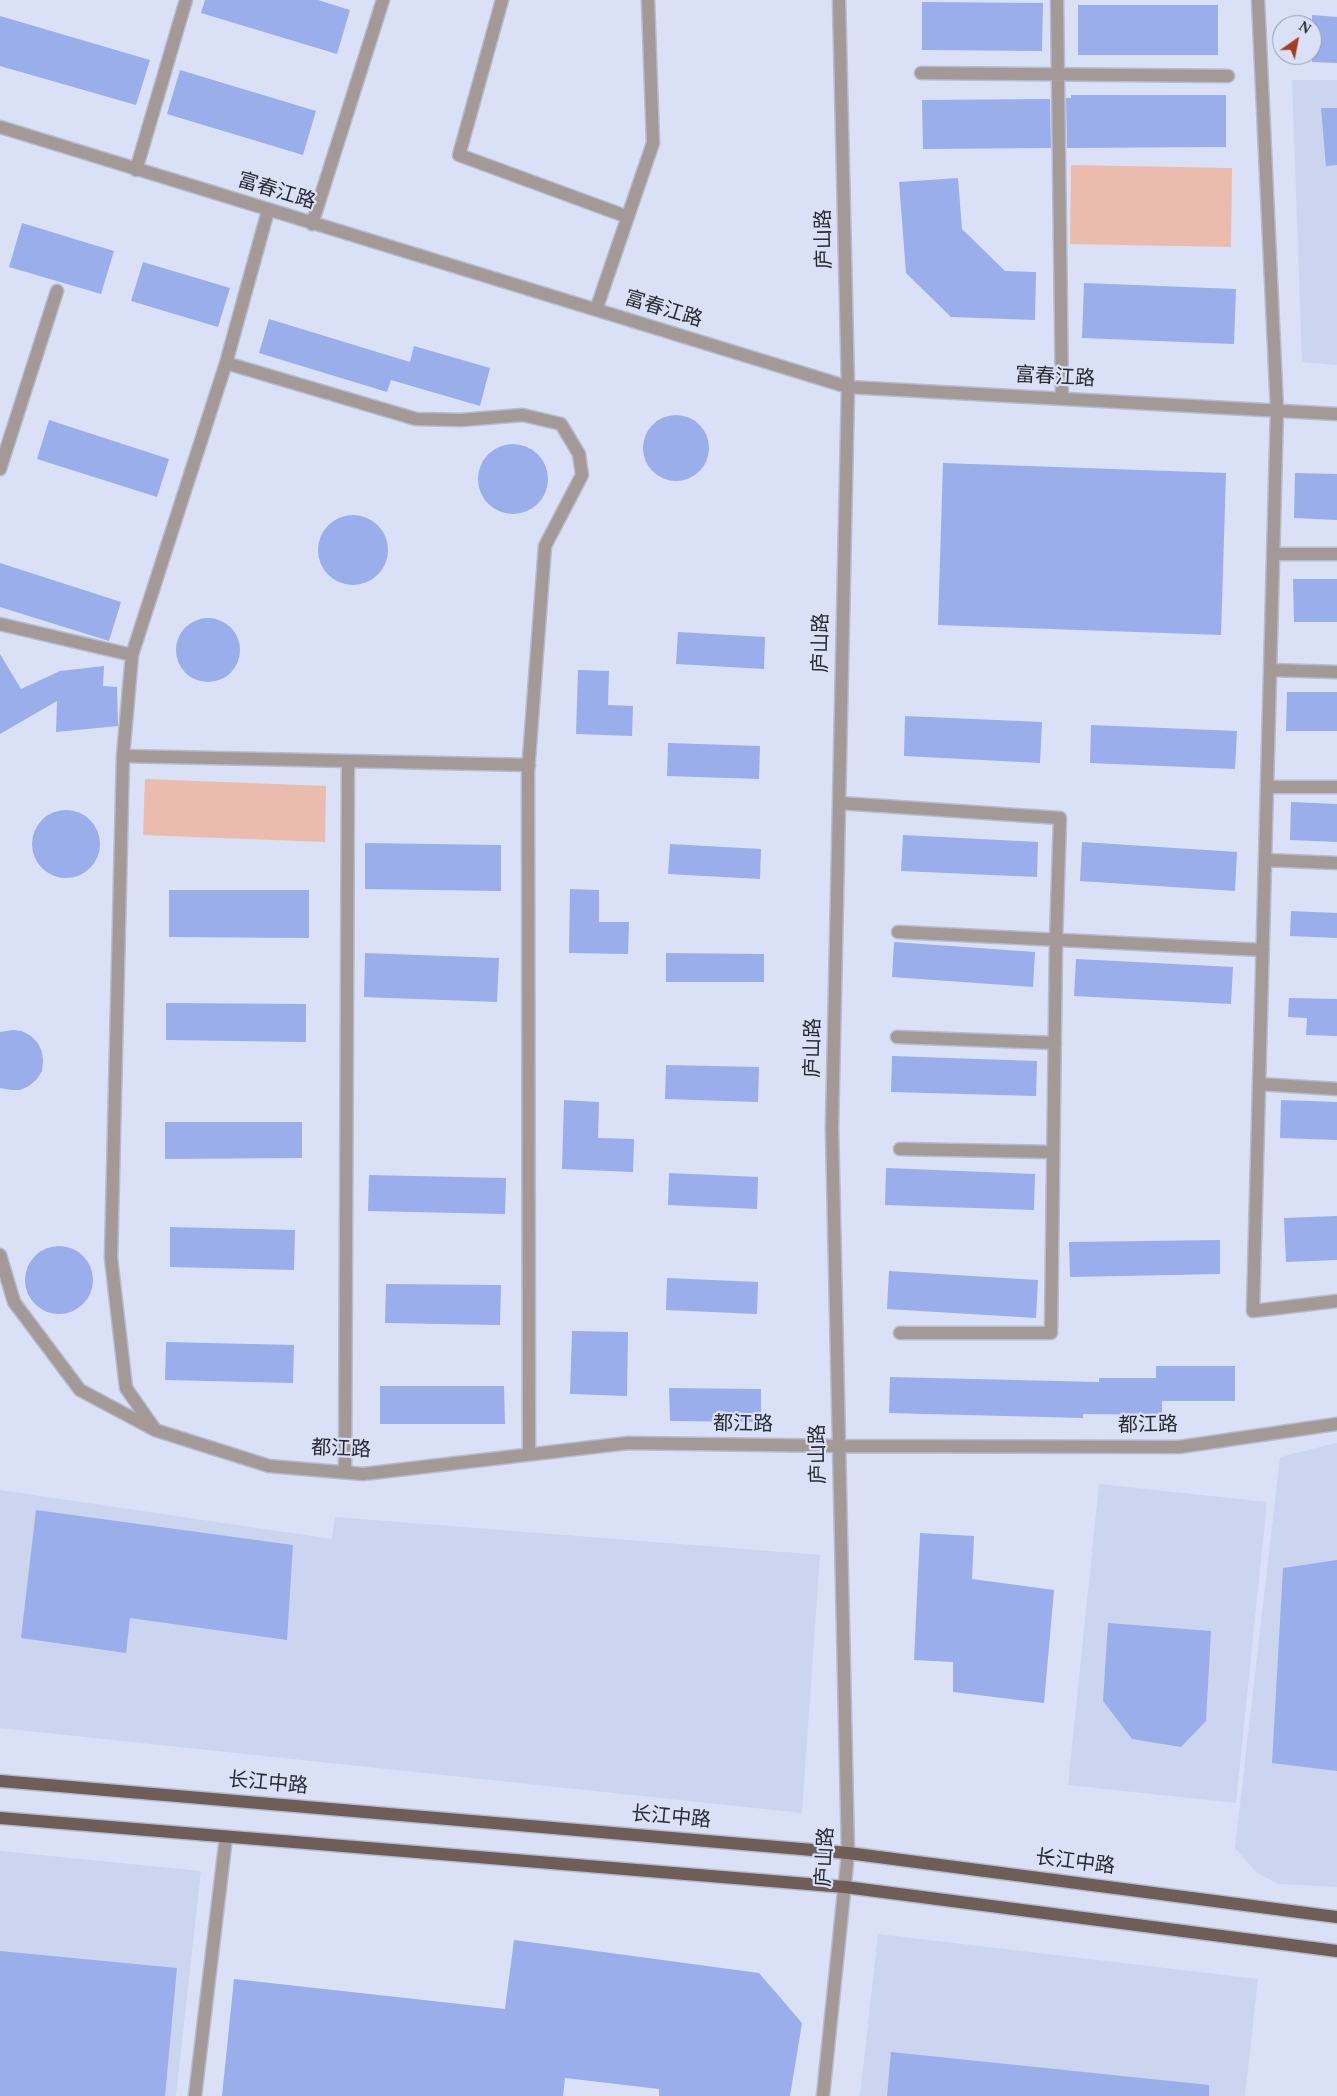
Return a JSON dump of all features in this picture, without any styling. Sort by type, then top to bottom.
[{"type":"main road","name":"长江中路","points":[[0,1781],[848,1853],[1337,1917]]},
{"type":"main road","points":[[0,1818],[844,1887],[1337,1951]]},
{"type":"street","points":[[136,170],[186,0]]},
{"type":"street","points":[[312,224],[383,0]]},
{"type":"street","points":[[502,0],[459,155],[628,216]]},
{"type":"street","points":[[596,310],[653,143],[648,0]]},
{"type":"street","name":"庐山路","points":[[823,2096],[848,1853],[832,1128],[848,387],[839,0]]},
{"type":"street","points":[[1057,0],[1062,399]]},
{"type":"street","points":[[1258,0],[1277,410],[1253,1312],[1337,1301]]},
{"type":"street","points":[[921,73],[1228,76]]},
{"type":"street","name":"富春江路","points":[[0,127],[848,387],[1337,414]]},
{"type":"street","points":[[155,1430],[126,1388],[111,1258],[123,756],[132,655],[226,363],[268,210]]},
{"type":"street","points":[[0,469],[57,291]]},
{"type":"street","points":[[226,363],[416,420],[461,420],[523,415],[561,424],[579,454],[582,475],[545,546],[529,765],[528,1454]]},
{"type":"street","points":[[1273,554],[1337,554]]},
{"type":"street","points":[[0,624],[132,655]]},
{"type":"street","points":[[1270,670],[1337,672]]},
{"type":"street","points":[[123,756],[529,765]]},
{"type":"street","points":[[345,1472],[348,761]]},
{"type":"street","points":[[1267,787],[1337,787]]},
{"type":"street","points":[[839,803],[1060,818],[1056,941],[1051,1333],[900,1332]]},
{"type":"street","points":[[1265,860],[1337,863]]},
{"type":"street","points":[[898,932],[1263,950]]},
{"type":"street","points":[[897,1037],[1055,1043]]},
{"type":"street","points":[[1259,1084],[1337,1089]]},
{"type":"street","points":[[900,1149],[1053,1152]]},
{"type":"street","name":"都江路","points":[[0,1256],[14,1302],[80,1390],[155,1430],[268,1466],[363,1474],[628,1443],[1179,1447],[1337,1424]]},
{"type":"street","points":[[195,2096],[226,1836]]},
{"type":"shaded area","points":[[1292,80],[1337,80],[1337,365],[1302,362]]},
{"type":"shaded area","points":[[1071,165],[1232,168],[1231,247],[1070,244]]},
{"type":"shaded area","points":[[145,779],[326,786],[325,842],[143,835]]},
{"type":"shaded area","points":[[1337,1443],[1337,1887],[1278,1884],[1256,1872],[1235,1848],[1280,1457]]},
{"type":"shaded area","points":[[1099,1484],[1267,1502],[1236,1803],[1068,1785]]},
{"type":"shaded area","points":[[0,1490],[332,1539],[335,1517],[820,1555],[802,1813],[0,1728]]},
{"type":"shaded area","points":[[0,1851],[201,1871],[176,2096],[0,2096]]},
{"type":"shaded area","points":[[878,1934],[1258,1979],[1245,2096],[860,2096]]},
{"type":"building","points":[[205,0],[318,0],[350,10],[337,54],[201,13]]},
{"type":"building","points":[[922,2],[1043,3],[1042,51],[922,50]]},
{"type":"building","points":[[1078,5],[1218,5],[1218,55],[1078,55]]},
{"type":"building","points":[[0,16],[150,60],[136,105],[0,66]]},
{"type":"building","points":[[1322,16],[1337,17],[1337,63],[1322,62]]},
{"type":"building","points":[[180,70],[316,111],[303,155],[167,114]]},
{"type":"building","points":[[1071,95],[1226,95],[1226,147],[1067,148],[1066,98],[1071,98]]},
{"type":"building","points":[[1050,99],[1051,148],[923,149],[922,100]]},
{"type":"building","points":[[1321,108],[1337,108],[1337,165],[1326,166]]},
{"type":"building","points":[[958,178],[962,229],[1005,271],[1036,272],[1035,320],[951,317],[906,273],[899,182]]},
{"type":"building","points":[[22,223],[114,251],[101,294],[9,267]]},
{"type":"building","points":[[143,262],[230,288],[218,327],[131,301]]},
{"type":"building","points":[[1084,283],[1236,289],[1234,344],[1082,338]]},
{"type":"building","points":[[269,319],[410,362],[414,346],[490,368],[480,406],[391,380],[387,392],[259,353]]},
{"type":"building","points":[[676,415],[689,418],[699,425],[706,435],[709,448],[706,461],[699,471],[689,478],[676,481],[663,478],[653,471],[646,461],[643,448],[646,435],[653,425],[663,418]]},
{"type":"building","points":[[49,420],[169,459],[157,497],[37,459]]},
{"type":"building","points":[[520,444],[533,450],[542,459],[546,465],[548,479],[546,493],[538,504],[527,512],[506,514],[499,512],[488,504],[480,493],[478,472],[480,465],[488,454],[499,446]]},
{"type":"building","points":[[943,463],[1226,473],[1221,635],[938,625]]},
{"type":"building","points":[[1295,473],[1337,474],[1337,520],[1294,518]]},
{"type":"building","points":[[353,515],[372,521],[382,531],[388,550],[382,569],[372,579],[353,585],[334,579],[324,569],[318,550],[324,531],[334,521]]},
{"type":"building","points":[[0,563],[121,602],[109,641],[0,607]]},
{"type":"building","points":[[1293,579],[1337,579],[1337,622],[1294,622]]},
{"type":"building","points":[[208,618],[220,620],[231,627],[238,638],[240,650],[238,662],[231,673],[220,680],[208,682],[196,680],[185,673],[178,662],[176,650],[178,638],[185,627],[196,620]]},
{"type":"building","points":[[678,632],[765,637],[764,669],[676,664]]},
{"type":"building","points":[[0,654],[21,689],[60,671],[104,666],[103,686],[117,687],[118,726],[56,732],[57,701],[0,734]]},
{"type":"building","points":[[578,670],[609,671],[608,705],[633,706],[632,736],[576,734]]},
{"type":"building","points":[[1287,692],[1337,692],[1337,731],[1286,731]]},
{"type":"building","points":[[905,716],[1042,722],[1040,763],[904,756]]},
{"type":"building","points":[[1091,725],[1237,731],[1235,769],[1090,763]]},
{"type":"building","points":[[668,743],[760,746],[759,779],[667,776]]},
{"type":"building","points":[[1291,802],[1337,804],[1337,842],[1290,840]]},
{"type":"building","points":[[66,810],[79,813],[90,820],[97,831],[100,844],[97,857],[90,868],[79,875],[66,878],[53,875],[42,868],[35,857],[32,844],[35,831],[42,820],[53,813]]},
{"type":"building","points":[[903,835],[1038,842],[1037,877],[901,871]]},
{"type":"building","points":[[1082,842],[1237,852],[1235,891],[1080,881]]},
{"type":"building","points":[[365,843],[501,845],[501,891],[365,889]]},
{"type":"building","points":[[670,844],[761,849],[760,879],[668,874]]},
{"type":"building","points":[[570,889],[599,890],[599,922],[629,922],[628,954],[569,953]]},
{"type":"building","points":[[169,890],[309,890],[309,938],[169,937]]},
{"type":"building","points":[[1291,911],[1337,913],[1337,938],[1290,936]]},
{"type":"building","points":[[894,942],[1035,952],[1033,987],[892,977]]},
{"type":"building","points":[[365,953],[499,958],[497,1002],[364,997]]},
{"type":"building","points":[[666,953],[764,954],[764,982],[666,982]]},
{"type":"building","points":[[1076,959],[1233,967],[1231,1004],[1074,996]]},
{"type":"building","points":[[1289,998],[1337,999],[1337,1036],[1306,1035],[1307,1018],[1288,1017]]},
{"type":"building","points":[[166,1003],[306,1004],[306,1042],[166,1040]]},
{"type":"building","points":[[22,1031],[31,1036],[38,1043],[42,1052],[42,1071],[29,1086],[20,1090],[0,1088],[0,1032]]},
{"type":"building","points":[[892,1056],[1037,1061],[1036,1096],[891,1092]]},
{"type":"building","points":[[666,1065],[759,1067],[758,1102],[665,1099]]},
{"type":"building","points":[[564,1100],[599,1102],[598,1138],[634,1139],[633,1172],[562,1169]]},
{"type":"building","points":[[1281,1100],[1337,1102],[1337,1140],[1280,1138]]},
{"type":"building","points":[[165,1122],[302,1122],[302,1158],[165,1159]]},
{"type":"building","points":[[886,1168],[1035,1174],[1034,1210],[885,1205]]},
{"type":"building","points":[[669,1173],[758,1177],[757,1209],[668,1205]]},
{"type":"building","points":[[369,1175],[506,1178],[505,1214],[368,1211]]},
{"type":"building","points":[[1337,1216],[1337,1260],[1286,1262],[1284,1218]]},
{"type":"building","points":[[170,1227],[295,1230],[294,1270],[170,1267]]},
{"type":"building","points":[[1220,1240],[1220,1274],[1070,1277],[1069,1242]]},
{"type":"building","points":[[59,1246],[72,1249],[83,1256],[90,1267],[93,1280],[90,1293],[83,1304],[72,1311],[59,1314],[46,1311],[35,1304],[28,1293],[25,1280],[28,1267],[35,1256],[46,1249]]},
{"type":"building","points":[[889,1271],[1038,1280],[1036,1318],[887,1309]]},
{"type":"building","points":[[667,1278],[758,1282],[757,1314],[666,1310]]},
{"type":"building","points":[[386,1284],[501,1285],[500,1325],[385,1323]]},
{"type":"building","points":[[572,1331],[628,1332],[627,1396],[570,1394]]},
{"type":"building","points":[[166,1342],[294,1345],[293,1383],[165,1380]]},
{"type":"building","points":[[1156,1366],[1235,1366],[1235,1401],[1162,1401],[1162,1415],[1083,1414],[1083,1418],[889,1413],[890,1377],[1099,1382],[1099,1378],[1156,1378]]},
{"type":"building","points":[[380,1386],[504,1386],[505,1424],[380,1424]]},
{"type":"building","points":[[669,1388],[761,1389],[761,1422],[670,1421]]},
{"type":"building","points":[[36,1510],[293,1545],[287,1640],[130,1618],[126,1653],[21,1638]]},
{"type":"building","points":[[920,1533],[974,1536],[972,1579],[1054,1590],[1044,1703],[953,1692],[953,1662],[914,1660]]},
{"type":"building","points":[[1337,1560],[1337,1771],[1272,1763],[1283,1568]]},
{"type":"building","points":[[1108,1623],[1211,1631],[1206,1721],[1181,1747],[1132,1739],[1103,1701]]},
{"type":"building","points":[[514,1940],[759,1973],[802,2023],[790,2096],[659,2096],[659,2089],[565,2078],[563,2096],[222,2096],[234,1979],[505,2009]]},
{"type":"building","points":[[0,1951],[177,1968],[165,2096],[0,2096]]},
{"type":"building","points":[[891,2052],[1209,2085],[1209,2096],[887,2096]]}]
